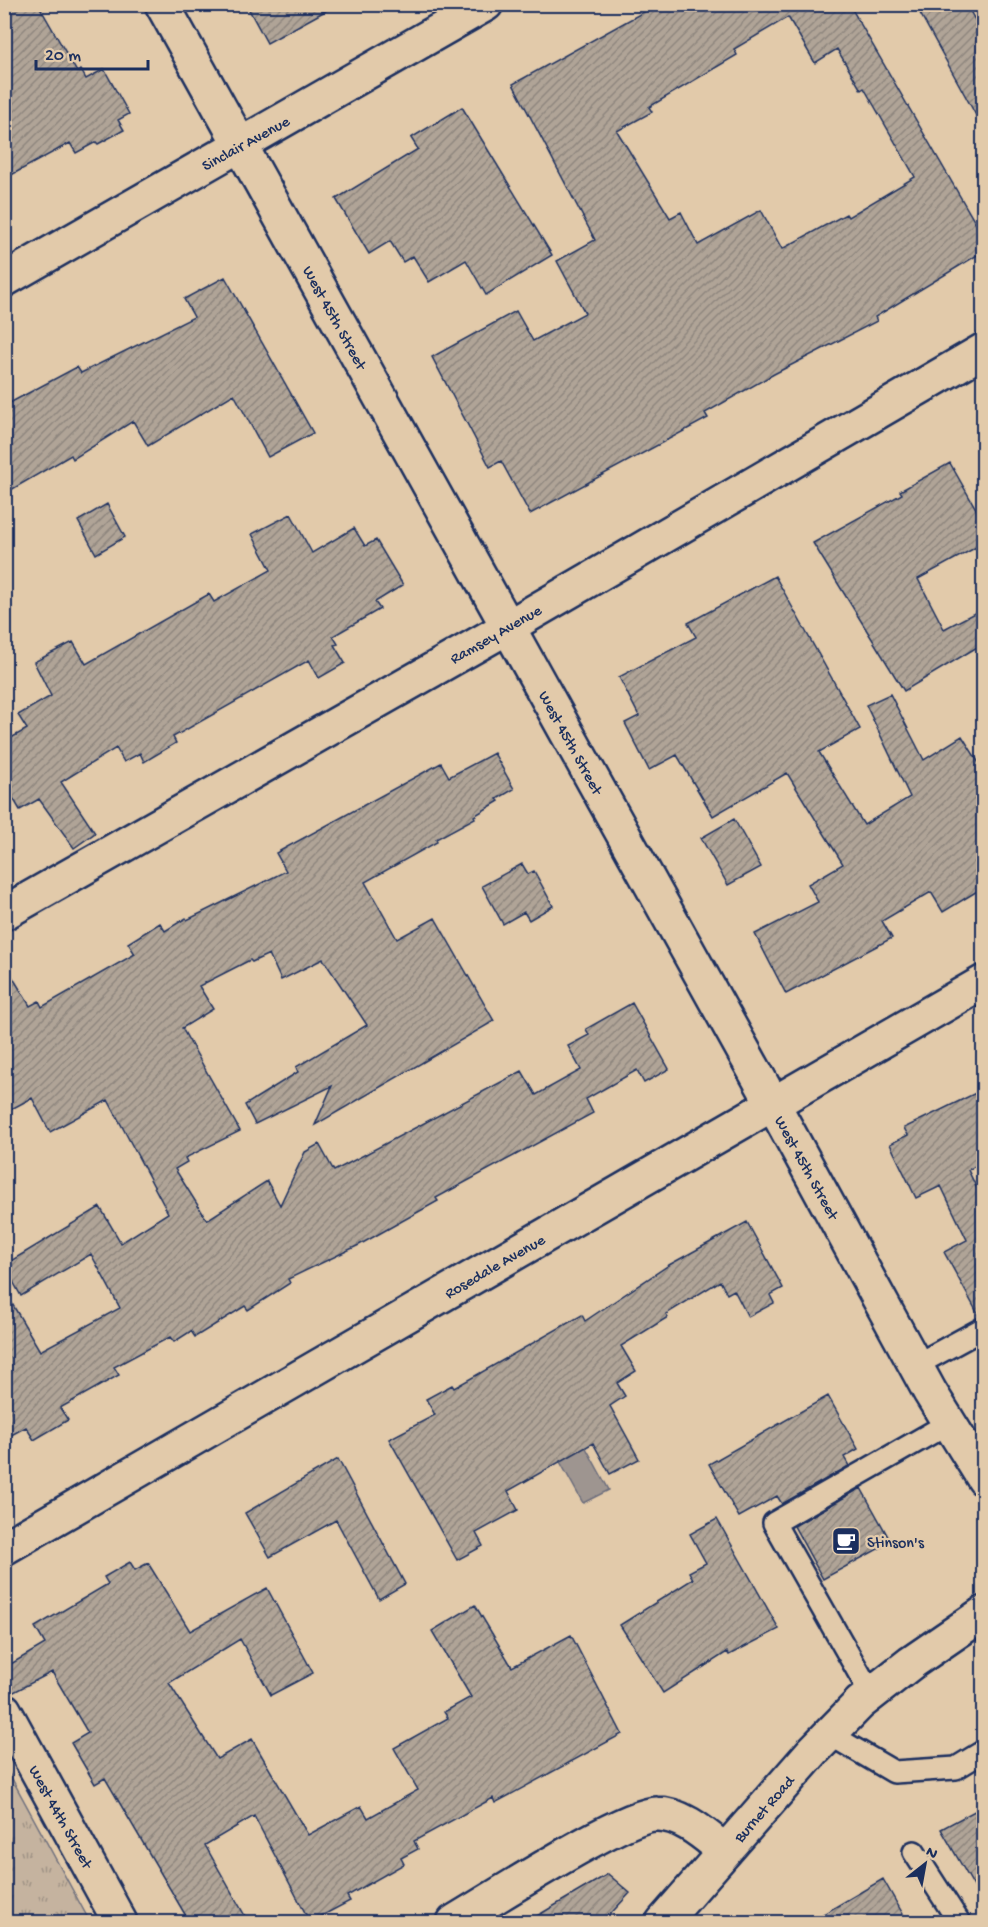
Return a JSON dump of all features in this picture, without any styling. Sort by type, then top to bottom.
[{"type":"street","name":"West 45th Street","points":[[162,4],[916,1365],[949,1424],[984,1479]]},
{"type":"street","name":"Sinclair Avenue","points":[[4,280],[486,4]]},
{"type":"street","name":"Ramsey Avenue","points":[[4,912],[508,627],[984,350]]},
{"type":"street","name":"Rosedale Avenue","points":[[4,1548],[984,982]]},
{"type":"street","name":"Burnet Road","points":[[454,1923],[620,1825],[657,1814],[690,1824],[725,1851],[829,1734],[871,1694],[984,1612]]},
{"type":"street","name":"West 44th Street","points":[[4,1710],[120,1923]]},
{"type":"street","points":[[663,1923],[725,1851]]},
{"type":"lane","points":[[916,1365],[984,1328]]},
{"type":"lane","points":[[871,1694],[774,1523],[949,1424]]},
{"type":"lane","points":[[829,1734],[894,1772],[956,1768],[984,1751]]},
{"type":"lane","points":[[914,1852],[959,1923]]},
{"type":"green space","points":[[5,1766],[90,1922],[5,1922]]},
{"type":"shaded area","points":[[579,1435],[609,1490],[583,1503],[553,1449]]},
{"type":"building","points":[[4,4],[38,4],[77,72],[81,70],[86,79],[104,69],[129,114],[118,120],[124,130],[98,144],[96,142],[76,153],[70,143],[4,179]]},
{"type":"building","points":[[246,4],[338,4],[267,43]]},
{"type":"building","points":[[658,4],[849,4],[984,238],[984,251],[875,317],[877,321],[774,374],[705,413],[708,418],[530,514],[501,461],[490,467],[432,357],[516,311],[533,341],[585,313],[557,261],[595,240],[513,84]],"holes":[[[788,17],[815,63],[837,49],[861,90],[864,88],[915,177],[848,217],[846,214],[782,249],[761,210],[698,245],[681,212],[670,218],[617,131],[652,112],[649,107],[737,55],[734,49]]]},
{"type":"building","points":[[915,4],[966,4],[984,36],[984,130]]},
{"type":"building","points":[[462,107],[552,255],[486,295],[466,260],[429,282],[413,256],[403,262],[390,241],[369,254],[336,199],[418,149],[411,138]]},
{"type":"building","points":[[225,277],[313,433],[268,457],[234,394],[148,446],[133,421],[73,459],[71,455],[4,494],[4,406],[77,367],[81,373],[194,317],[184,299]]},
{"type":"building","points":[[950,463],[984,523],[984,543],[918,579],[944,629],[984,608],[984,643],[904,691],[813,543],[902,494],[900,491]]},
{"type":"building","points":[[107,504],[125,537],[96,554],[78,521]]},
{"type":"building","points":[[291,514],[312,553],[354,528],[365,546],[376,540],[403,585],[375,602],[380,609],[333,636],[338,644],[334,645],[345,663],[319,678],[309,660],[173,737],[176,743],[144,762],[140,753],[124,762],[116,748],[61,782],[95,833],[74,848],[39,799],[20,810],[13,798],[4,802],[4,742],[27,729],[18,715],[51,696],[34,662],[73,642],[86,664],[209,594],[214,602],[271,570],[252,534]]},
{"type":"building","points":[[775,576],[860,729],[819,752],[864,825],[910,797],[866,705],[890,694],[924,760],[962,736],[984,771],[984,887],[943,912],[931,892],[882,921],[892,938],[786,994],[755,934],[818,902],[808,884],[843,864],[787,773],[713,816],[677,755],[649,770],[625,723],[639,716],[619,677],[696,637],[688,623]]},
{"type":"building","points":[[494,753],[514,789],[474,816],[475,818],[436,839],[437,842],[365,882],[397,939],[435,918],[494,1021],[315,1125],[332,1086],[255,1124],[245,1105],[298,1072],[296,1067],[367,1025],[323,959],[281,980],[269,954],[252,962],[250,960],[199,986],[213,1009],[182,1028],[240,1131],[185,1158],[187,1162],[175,1169],[207,1220],[267,1181],[280,1205],[305,1152],[319,1144],[334,1171],[522,1071],[536,1095],[581,1070],[568,1046],[589,1035],[586,1029],[632,1003],[669,1069],[644,1083],[637,1070],[586,1099],[593,1113],[436,1198],[438,1201],[359,1245],[288,1279],[290,1283],[248,1310],[245,1306],[195,1337],[191,1331],[174,1342],[170,1337],[114,1367],[119,1375],[60,1408],[68,1420],[34,1440],[26,1427],[4,1439],[4,1290],[40,1351],[120,1308],[91,1254],[21,1296],[4,1265],[100,1207],[121,1243],[168,1213],[108,1100],[50,1132],[32,1098],[4,1113],[4,963],[30,1006],[39,1001],[42,1007],[135,954],[128,943],[160,923],[165,931],[186,918],[187,920],[286,871],[276,853],[441,763],[449,777]]},
{"type":"building","points":[[734,819],[761,867],[728,885],[701,838]]},
{"type":"building","points":[[522,864],[528,874],[534,871],[553,906],[529,920],[524,912],[503,924],[482,886]]},
{"type":"building","points":[[984,1089],[984,1161],[968,1170],[984,1203],[984,1315],[979,1316],[944,1252],[967,1240],[941,1186],[916,1198],[890,1144],[908,1135],[904,1128]]},
{"type":"building","points":[[747,1222],[783,1288],[770,1295],[774,1303],[748,1317],[734,1290],[727,1294],[720,1281],[666,1314],[668,1317],[621,1346],[636,1371],[617,1383],[625,1396],[610,1406],[639,1459],[610,1474],[593,1443],[508,1491],[518,1510],[476,1533],[483,1546],[457,1560],[389,1439],[435,1415],[426,1399],[452,1385],[454,1388],[582,1315],[585,1321],[669,1265]]},
{"type":"building","points":[[828,1396],[858,1449],[844,1457],[849,1466],[782,1504],[777,1496],[739,1517],[709,1464]]},
{"type":"building","points":[[338,1459],[405,1584],[379,1599],[336,1520],[270,1557],[245,1513]]},
{"type":"building","name":"Stinson's","points":[[861,1488],[891,1542],[823,1579],[794,1526]]},
{"type":"building","points":[[717,1519],[779,1629],[729,1655],[727,1652],[663,1693],[620,1625],[693,1579],[689,1572],[706,1563],[690,1534]]},
{"type":"building","points":[[130,1562],[135,1570],[148,1563],[190,1631],[267,1588],[313,1673],[271,1695],[240,1639],[169,1683],[217,1759],[252,1739],[308,1835],[361,1806],[368,1818],[418,1790],[394,1748],[448,1718],[444,1712],[471,1697],[432,1631],[475,1605],[512,1667],[571,1635],[622,1734],[495,1803],[493,1798],[414,1841],[418,1849],[401,1858],[404,1864],[347,1896],[350,1901],[310,1922],[254,1816],[205,1845],[249,1923],[190,1923],[105,1778],[95,1784],[71,1743],[88,1733],[52,1672],[12,1693],[4,1691],[4,1668],[45,1644],[35,1627],[108,1584],[104,1577]]},
{"type":"building","points":[[984,1806],[984,1904],[941,1829]]},
{"type":"building","points":[[608,1874],[630,1893],[602,1923],[525,1923]]},
{"type":"building","points":[[883,1879],[908,1923],[808,1923]]},
{"type":"place","name":"Stinson's","points":[[846,1541]]}]
